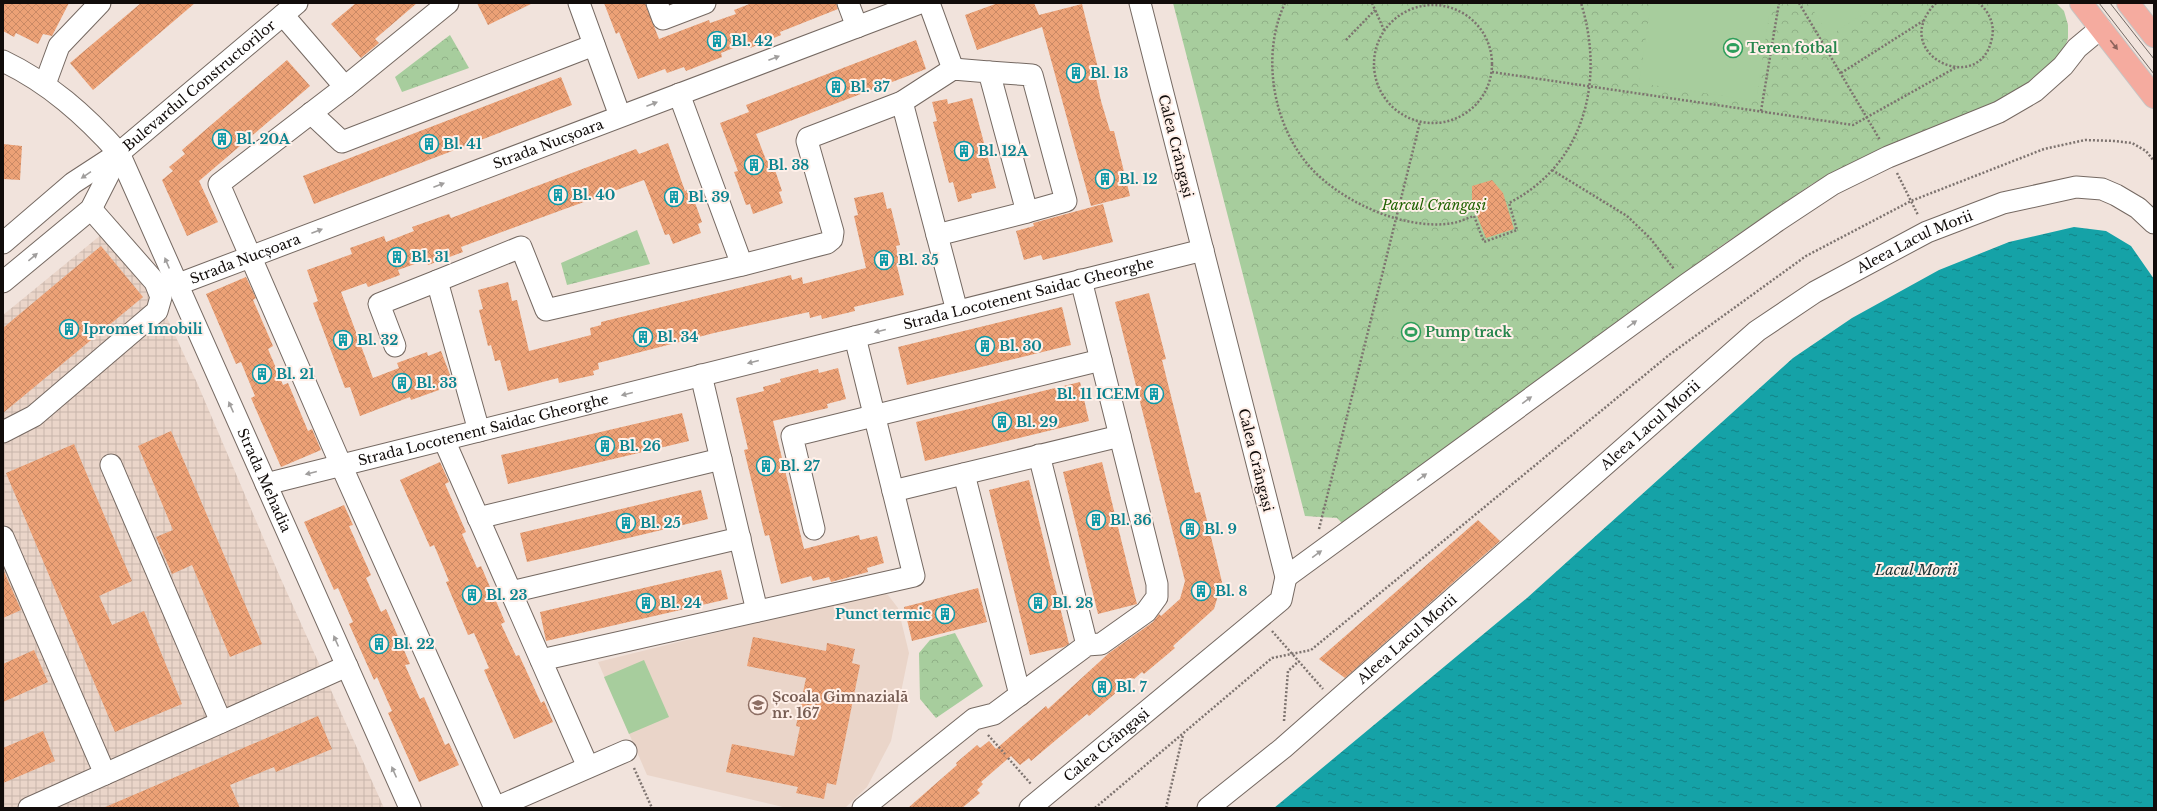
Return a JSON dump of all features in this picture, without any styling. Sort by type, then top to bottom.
[{"type":"main road","points":[[2081,3],[2154,97]]},
{"type":"main road","points":[[2128,3],[2154,36]]},
{"type":"street","points":[[45,84],[59,46],[100,3]]},
{"type":"street","points":[[448,3],[345,87],[219,184],[341,465],[495,808],[626,751]]},
{"type":"street","points":[[579,3],[620,116]]},
{"type":"street","points":[[657,3],[663,19],[705,3]]},
{"type":"street","points":[[848,3],[857,27]]},
{"type":"street","name":"Strada Nucșoara","points":[[176,285],[920,3]]},
{"type":"street","points":[[929,3],[954,69]]},
{"type":"street","name":"Calea Crângași","points":[[1036,803],[1281,600],[1286,577],[1140,3]]},
{"type":"street","points":[[290,9],[345,87]]},
{"type":"street","name":"Bulevardul Constructorilor","points":[[7,234],[74,183],[119,153],[290,9]]},
{"type":"street","points":[[1286,577],[1687,284],[1833,184],[1888,157],[1999,112],[2035,91],[2055,75],[2077,48],[2100,28]]},
{"type":"street","points":[[311,113],[342,142],[594,45]]},
{"type":"street","points":[[3,61],[45,84],[77,109],[119,153]]},
{"type":"street","points":[[395,346],[380,304],[521,247],[546,310],[742,265],[829,242],[833,232],[807,140],[810,137],[902,102],[954,69],[1032,75],[1066,201],[937,235]]},
{"type":"street","points":[[989,72],[1026,212]]},
{"type":"street","points":[[679,94],[742,265]]},
{"type":"street","points":[[902,102],[957,311]]},
{"type":"street","name":"Bulevardul Constructorilor","points":[[3,282],[91,208],[119,153]]},
{"type":"street","name":"Strada Mehadia","points":[[119,153],[176,285],[410,808]]},
{"type":"street","name":"Aleea Lacul Morii","points":[[1208,808],[1283,748],[1757,331],[1815,292],[1927,232],[2003,203],[2062,190],[2088,187],[2102,189],[2116,195],[2138,208],[2154,223]]},
{"type":"street","points":[[3,432],[34,416],[157,311],[161,297],[155,282],[91,208]]},
{"type":"street","name":"Strada Locotenent Saidac Gheorghe","points":[[266,484],[1203,250]]},
{"type":"street","points":[[863,808],[974,719],[994,714],[1087,645],[1101,644],[1146,612],[1154,602],[1158,591],[1081,280]]},
{"type":"street","points":[[437,281],[479,431]]},
{"type":"street","points":[[541,660],[914,576],[854,337]]},
{"type":"street","points":[[814,529],[792,436],[1101,360]]},
{"type":"street","points":[[701,375],[757,611]]},
{"type":"street","points":[[893,491],[1120,436]]},
{"type":"street","points":[[444,440],[588,767]]},
{"type":"street","points":[[1039,455],[1087,645]]},
{"type":"street","points":[[478,518],[721,459]]},
{"type":"street","points":[[111,465],[220,722]]},
{"type":"street","points":[[964,474],[1020,695]]},
{"type":"street","points":[[3,537],[105,774]]},
{"type":"street","points":[[511,592],[740,538]]},
{"type":"street","points":[[29,808],[347,666]]},
{"type":"path","points":[[1285,3],[1276,34],[1273,74],[1276,95],[1283,122],[1292,142],[1319,177],[1352,201],[1396,218],[1433,224],[1454,223],[1474,216],[1484,242],[1517,230],[1509,203],[1528,193],[1552,170],[1571,145],[1581,125],[1590,86],[1591,50],[1581,3]]},
{"type":"path","points":[[1372,3],[1384,30]]},
{"type":"path","points":[[1761,111],[1779,3]]},
{"type":"path","points":[[1799,3],[1867,117],[1911,201]]},
{"type":"path","points":[[1936,3],[1929,10],[1923,20],[1921,31],[1923,42],[1928,52],[1935,60],[1944,65],[1955,68],[1966,67],[1977,62],[1985,54],[1991,44],[1993,33],[1992,22],[1987,12],[1979,3]]},
{"type":"path","points":[[1443,4],[1460,11],[1475,22],[1486,37],[1491,54],[1492,72],[1487,88],[1478,102],[1466,114],[1452,121],[1436,123],[1420,122],[1405,117],[1389,104],[1378,88],[1373,68],[1375,48],[1384,30],[1395,18],[1410,9],[1427,5],[1443,4]]},
{"type":"path","points":[[1346,40],[1374,10]]},
{"type":"path","points":[[1840,73],[1923,20]]},
{"type":"path","points":[[1492,72],[1853,125],[1955,68]]},
{"type":"path","points":[[1312,558],[1420,122]]},
{"type":"path","points":[[1552,170],[1627,216],[1650,238],[1687,284]]},
{"type":"path","points":[[1259,618],[1335,702]]},
{"type":"path","points":[[1095,808],[1272,658]]},
{"type":"path","points":[[1283,748],[1288,671],[1299,661]]},
{"type":"path","points":[[1166,808],[1184,734]]},
{"type":"path","points":[[626,751],[652,808]]},
{"type":"path","points":[[1008,758],[1036,803]]},
{"type":"shaded area","points":[[118,221],[156,294],[198,385],[280,577],[384,808],[3,808],[3,315]]},
{"type":"shaded area","name":"Școala Gimnazială nr. 167","points":[[880,592],[888,595],[898,608],[909,653],[891,741],[867,787],[845,808],[787,808],[647,775],[598,662]]},
{"type":"green space","name":"Parcul Crângași","points":[[1173,3],[2056,3],[2064,11],[2068,25],[2068,38],[2064,50],[2033,82],[1996,104],[1885,148],[1812,184],[1721,246],[1343,524],[1337,518],[1305,516]]},
{"type":"green space","points":[[1651,3],[1771,3],[1756,101],[1639,83]]},
{"type":"green space","name":"Teren fotbal","points":[[1809,3],[1881,3],[1829,36]]},
{"type":"green space","points":[[450,35],[469,68],[402,92],[395,77]]},
{"type":"green space","points":[[637,230],[650,264],[567,285],[561,263]]},
{"type":"green space","name":"Pump track","points":[[1392,309],[1421,316],[1433,336],[1430,346],[1393,336],[1383,318],[1384,313]]},
{"type":"green space","points":[[955,633],[983,686],[936,718],[920,699],[919,653],[930,640]]},
{"type":"green space","points":[[644,660],[669,717],[629,734],[604,677]]},
{"type":"water","name":"Lacul Morii","points":[[2074,227],[2106,231],[2131,246],[2154,279],[2154,808],[1274,808],[1527,598],[1793,358],[1852,318],[1939,270],[2009,242]]},
{"type":"building","points":[[3,3],[69,3],[52,36],[43,34],[38,44],[16,33],[14,37],[3,31]]},
{"type":"building","points":[[141,3],[195,3],[93,90],[70,63]]},
{"type":"building","points":[[356,3],[417,3],[375,39],[379,43],[361,58],[331,24]]},
{"type":"building","points":[[477,3],[533,3],[488,25]]},
{"type":"building","name":"Bl. 42","points":[[604,3],[645,3],[659,39],[709,20],[710,23],[736,14],[734,10],[752,3],[836,3],[838,9],[780,32],[781,35],[750,48],[748,42],[721,53],[722,57],[686,71],[684,67],[667,73],[665,69],[638,79],[619,32],[616,34]]},
{"type":"building","points":[[998,3],[1034,3],[1039,15],[1082,4],[1098,68],[1094,69],[1101,101],[1110,131],[1114,131],[1130,196],[1091,206],[1042,27],[977,50],[965,15]]},
{"type":"building","name":"Bl. 37","points":[[916,40],[926,69],[756,134],[766,160],[771,158],[782,191],[779,192],[783,203],[753,214],[750,204],[746,205],[734,172],[738,171],[720,123],[749,112],[746,105]]},
{"type":"building","name":"Bl. 20A","points":[[287,60],[310,86],[199,181],[218,222],[187,236],[162,180],[173,171],[169,167],[185,154],[182,150]]},
{"type":"building","name":"Bl. 41","points":[[561,77],[572,105],[314,204],[303,176]]},
{"type":"building","name":"Bl. 12A","points":[[972,98],[996,188],[971,194],[972,198],[958,202],[953,182],[949,183],[933,122],[937,121],[932,102],[947,99],[948,104]]},
{"type":"building","points":[[668,143],[685,191],[690,189],[702,222],[698,224],[701,233],[673,244],[669,234],[665,235],[644,180],[461,247],[463,252],[428,265],[426,260],[398,270],[400,275],[368,287],[366,283],[341,292],[373,378],[399,368],[397,363],[427,352],[428,356],[441,351],[452,380],[438,385],[439,390],[411,400],[410,397],[360,416],[350,387],[345,388],[313,303],[318,301],[307,270],[352,254],[350,248],[384,236],[386,242],[414,231],[412,227],[449,214],[451,218],[636,149],[639,154]]},
{"type":"building","points":[[3,144],[22,146],[20,180],[3,179]]},
{"type":"building","points":[[1492,180],[1503,193],[1514,229],[1486,238],[1472,203],[1472,186]]},
{"type":"building","points":[[883,192],[887,209],[891,208],[900,245],[896,246],[900,265],[897,266],[904,295],[854,307],[855,311],[822,319],[821,315],[810,318],[809,312],[714,333],[598,363],[599,369],[593,371],[594,375],[559,383],[558,378],[508,391],[500,360],[495,361],[491,345],[488,346],[479,310],[483,309],[478,290],[508,282],[512,301],[517,300],[529,351],[591,335],[590,328],[601,325],[601,322],[791,275],[792,280],[802,277],[803,284],[866,268],[854,216],[858,215],[854,198]]},
{"type":"building","points":[[1103,204],[1113,242],[1043,260],[1041,255],[1024,260],[1016,231],[1034,226],[1033,223]]},
{"type":"building","name":"Ipromet Imobili","points":[[101,246],[143,297],[3,413],[3,328]]},
{"type":"building","name":"Bl. 21","points":[[246,277],[256,298],[253,300],[273,346],[268,349],[283,385],[288,383],[308,431],[312,429],[321,450],[281,467],[251,398],[255,396],[241,362],[236,364],[206,294]]},
{"type":"building","points":[[1149,293],[1166,359],[1162,360],[1195,493],[1200,492],[1222,582],[1214,609],[1173,646],[1175,648],[1144,674],[1142,672],[1134,679],[1133,678],[1089,716],[1087,714],[1031,761],[1029,758],[1020,765],[1011,756],[981,782],[983,784],[977,790],[980,793],[962,808],[908,808],[957,765],[956,763],[977,745],[980,748],[989,741],[996,749],[1046,706],[1048,709],[1109,653],[1153,622],[1159,614],[1161,616],[1180,599],[1185,581],[1115,302]]},
{"type":"building","name":"Bl. 30","points":[[1062,307],[1071,345],[907,385],[898,347]]},
{"type":"building","name":"Bl. 27","points":[[838,368],[846,399],[827,404],[828,408],[773,421],[804,549],[859,535],[860,540],[877,536],[884,563],[867,568],[868,572],[831,582],[829,577],[813,581],[811,576],[781,584],[769,535],[765,536],[744,450],[748,449],[736,398],[764,391],[763,387],[781,382],[780,379],[818,369],[819,373]]},
{"type":"building","name":"Bl. 29","points":[[1080,382],[1089,421],[925,461],[916,422]]},
{"type":"building","name":"Bl. 26","points":[[682,413],[689,441],[508,484],[501,455]]},
{"type":"building","points":[[171,431],[262,644],[230,657],[192,565],[172,574],[156,537],[173,530],[138,446]]},
{"type":"building","points":[[74,444],[132,581],[99,596],[112,625],[144,611],[182,704],[115,732],[6,473]]},
{"type":"building","name":"Bl. 23","points":[[440,462],[449,482],[445,484],[466,532],[462,534],[477,568],[481,566],[505,622],[501,624],[516,656],[519,655],[541,703],[544,701],[553,722],[514,739],[484,670],[489,668],[474,633],[468,635],[446,582],[449,581],[434,545],[430,547],[400,480]]},
{"type":"building","name":"Bl. 36","points":[[1102,462],[1137,604],[1098,614],[1063,472]]},
{"type":"building","name":"Bl. 28","points":[[1029,480],[1069,644],[1064,647],[1030,655],[989,490]]},
{"type":"building","name":"Bl. 25","points":[[701,490],[708,519],[527,562],[520,533]]},
{"type":"building","name":"Bl. 22","points":[[344,505],[353,525],[349,526],[371,575],[366,578],[381,612],[386,609],[410,664],[405,665],[420,699],[424,697],[445,745],[449,743],[459,765],[419,782],[388,713],[392,711],[377,677],[374,680],[349,624],[353,622],[338,588],[334,590],[304,522]]},
{"type":"building","points":[[1478,520],[1500,541],[1345,678],[1319,659]]},
{"type":"building","points":[[3,569],[21,610],[3,618]]},
{"type":"building","name":"Bl. 24","points":[[721,570],[728,599],[546,641],[540,612]]},
{"type":"building","name":"Punct termic","points":[[978,588],[987,622],[912,641],[904,607]]},
{"type":"building","points":[[753,637],[826,651],[827,643],[855,649],[852,663],[860,665],[836,785],[827,783],[824,799],[796,793],[798,787],[726,772],[732,744],[794,756],[800,727],[796,726],[806,678],[747,666]]},
{"type":"building","points":[[34,650],[48,682],[3,702],[3,664]]},
{"type":"building","points":[[318,716],[332,749],[276,772],[274,767],[230,785],[240,808],[103,808]]},
{"type":"building","points":[[43,731],[55,761],[3,783],[3,748]]},
{"type":"tram line","points":[[2099,3],[2154,74]]},
{"type":"tram line","points":[[2110,3],[2154,59]]},
{"type":"place","name":"Bl. 42","points":[[717,41]]},
{"type":"place","name":"Teren fotbal","points":[[1733,48]]},
{"type":"place","name":"Bl. 13","points":[[1076,73]]},
{"type":"place","name":"Bl. 37","points":[[836,87]]},
{"type":"place","name":"Bl. 20A","points":[[222,139]]},
{"type":"place","name":"Bl. 41","points":[[429,144]]},
{"type":"place","name":"Bl. 12A","points":[[964,151]]},
{"type":"place","name":"Bl. 38","points":[[754,165]]},
{"type":"place","name":"Bl. 12","points":[[1105,179]]},
{"type":"place","name":"Bl. 40","points":[[558,195]]},
{"type":"place","name":"Bl. 39","points":[[674,197]]},
{"type":"place","name":"Bl. 31","points":[[397,257]]},
{"type":"place","name":"Bl. 35","points":[[884,260]]},
{"type":"place","name":"Ipromet Imobili","points":[[69,329]]},
{"type":"place","name":"Pump track","points":[[1411,332]]},
{"type":"place","name":"Bl. 34","points":[[643,337]]},
{"type":"place","name":"Bl. 32","points":[[343,340]]},
{"type":"place","name":"Bl. 30","points":[[985,346]]},
{"type":"place","name":"Bl. 21","points":[[262,374]]},
{"type":"place","name":"Bl. 33","points":[[402,383]]},
{"type":"place","name":"Bl. 11 ICEM","points":[[1154,394]]},
{"type":"place","name":"Bl. 29","points":[[1002,422]]},
{"type":"place","name":"Bl. 26","points":[[605,446]]},
{"type":"place","name":"Bl. 27","points":[[766,466]]},
{"type":"place","name":"Bl. 36","points":[[1096,520]]},
{"type":"place","name":"Bl. 25","points":[[626,523]]},
{"type":"place","name":"Bl. 9","points":[[1190,529]]},
{"type":"place","name":"Bl. 8","points":[[1201,591]]},
{"type":"place","name":"Bl. 23","points":[[472,595]]},
{"type":"place","name":"Bl. 24","points":[[646,603]]},
{"type":"place","name":"Bl. 28","points":[[1038,603]]},
{"type":"place","name":"Punct termic","points":[[945,614]]},
{"type":"place","name":"Bl. 22","points":[[379,644]]},
{"type":"place","name":"Bl. 7","points":[[1102,687]]},
{"type":"place","name":"Școala Gimnazială nr. 167","points":[[758,705]]}]
